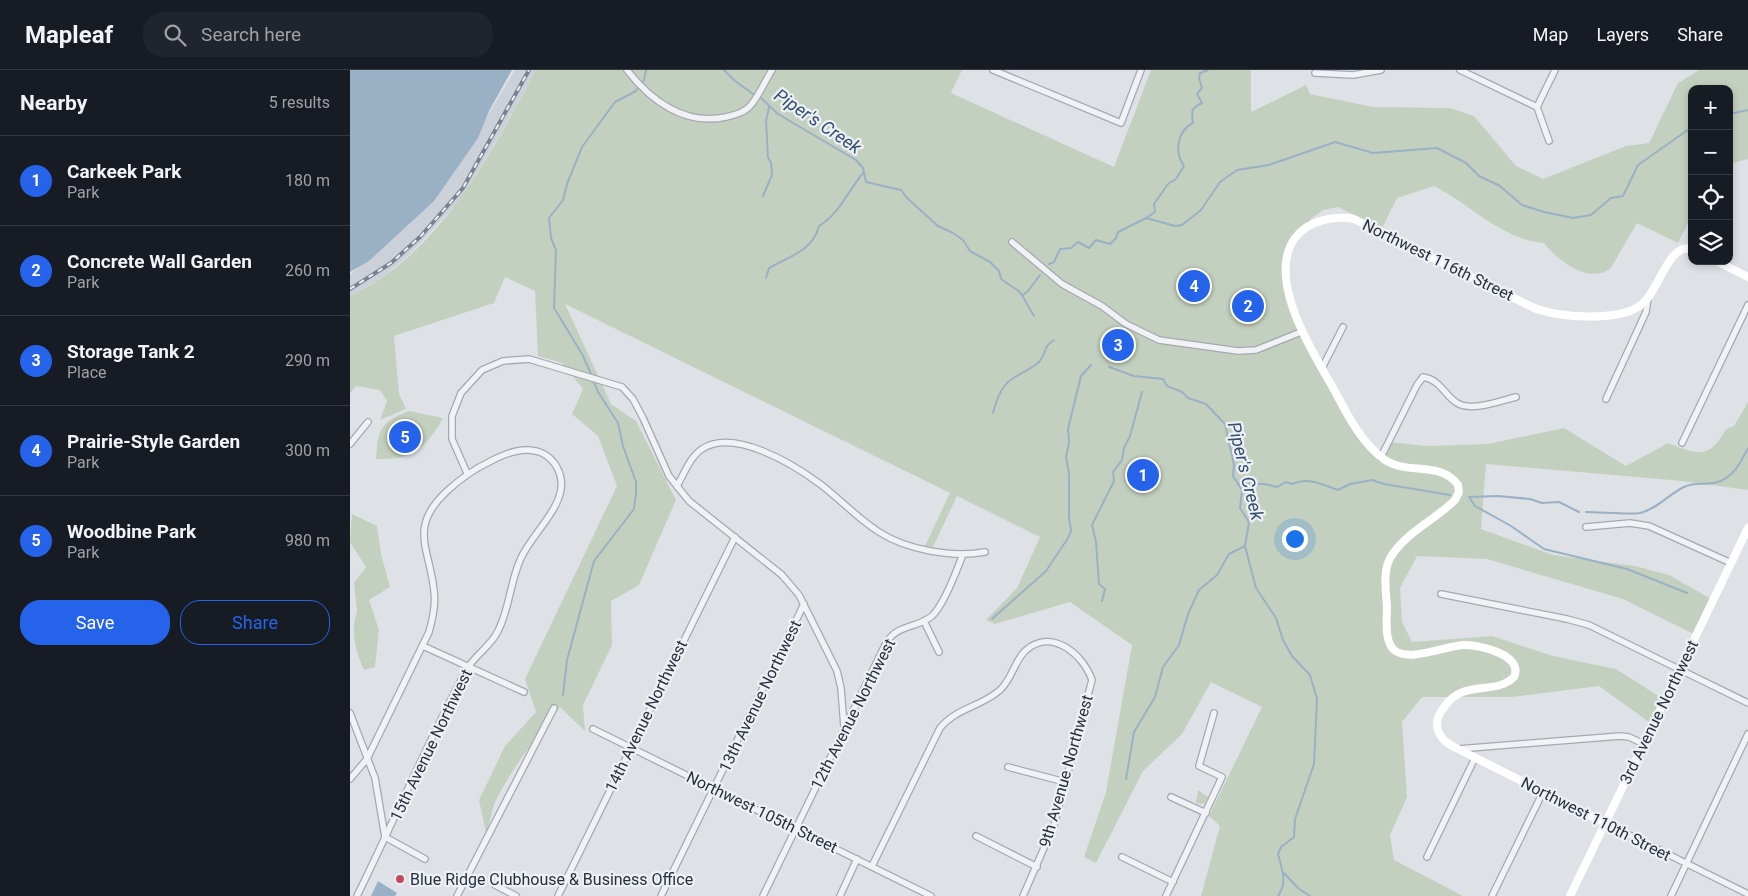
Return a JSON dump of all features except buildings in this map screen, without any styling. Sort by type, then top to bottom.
[{"type":"street","points":[[627,70],[660,104],[679,114],[702,118],[739,114],[750,107],[772,70]]},
{"type":"street","points":[[994,70],[1121,124],[1141,70]]},
{"type":"street","points":[[1315,73],[1353,75],[1382,70]]},
{"type":"street","points":[[1460,70],[1537,108],[1549,141]]},
{"type":"street","points":[[1537,108],[1555,70]]},
{"type":"street","name":"Northwest 116th Street","points":[[1381,457],[1353,424],[1301,332],[1286,271],[1288,249],[1300,232],[1322,221],[1340,218],[1354,219],[1549,314],[1576,316],[1618,314],[1637,308],[1648,299]]},
{"type":"street","points":[[1012,242],[1062,284],[1102,306],[1126,324],[1159,340],[1238,351],[1256,350],[1301,332]]},
{"type":"street","points":[[1606,399],[1646,312],[1648,299],[1672,255],[1682,248],[1688,249]]},
{"type":"street","points":[[1724,265],[1748,277]]},
{"type":"street","points":[[1682,443],[1748,305]]},
{"type":"street","points":[[1322,368],[1343,327]]},
{"type":"street","points":[[350,779],[367,759],[423,646],[433,619],[435,601],[423,541],[425,520],[437,501],[467,472],[454,447],[451,424],[458,397],[477,374],[503,362],[521,358],[575,371],[622,387],[633,399],[665,468],[677,486],[694,506],[787,580],[804,604],[840,679],[844,727]]},
{"type":"street","points":[[1381,457],[1417,385],[1423,377],[1438,382],[1456,402],[1463,405],[1473,406],[1516,397]]},
{"type":"street","points":[[350,444],[368,422]]},
{"type":"street","points":[[677,486],[691,462],[703,449],[721,442],[741,443],[807,475],[870,526],[889,538],[914,546],[963,554],[985,552]]},
{"type":"street","name":"15th Avenue Northwest","points":[[357,896],[468,667],[497,633],[507,609],[521,557],[560,495],[561,476],[554,462],[536,451],[520,450],[501,456],[467,472]]},
{"type":"street","name":"Northwest 110th Street","points":[[1381,457],[1401,467],[1445,473],[1454,479],[1459,488],[1455,500],[1403,542],[1389,561],[1386,574],[1386,606],[1388,640],[1391,647],[1396,652],[1406,654],[1459,646],[1474,646],[1507,657],[1516,666],[1516,673],[1510,681],[1462,691],[1448,701],[1439,715],[1437,723],[1438,732],[1445,742],[1748,894]]},
{"type":"street","points":[[1586,527],[1630,523],[1649,526],[1731,564]]},
{"type":"street","name":"3rd Avenue Northwest","points":[[1570,896],[1748,528]]},
{"type":"street","name":"14th Avenue Northwest","points":[[558,896],[735,537]]},
{"type":"street","name":"12th Avenue Northwest","points":[[763,896],[844,727],[890,638],[897,630],[924,621],[938,609],[963,554]]},
{"type":"street","points":[[1442,594],[1589,625],[1748,703]]},
{"type":"street","name":"13th Avenue Northwest","points":[[661,896],[804,604]]},
{"type":"street","points":[[924,621],[938,652]]},
{"type":"street","name":"9th Avenue Northwest","points":[[872,866],[940,728],[948,718],[971,708],[1001,689],[1020,658],[1035,644],[1046,642],[1059,643],[1082,660],[1092,680],[1054,825],[1023,896]]},
{"type":"street","points":[[423,646],[468,667],[476,668],[524,692]]},
{"type":"street","points":[[457,896],[554,708]]},
{"type":"street","points":[[350,713],[379,795],[385,837],[425,859]]},
{"type":"street","points":[[1166,896],[1222,777],[1199,766],[1214,713]]},
{"type":"street","name":"Northwest 105th Street","points":[[593,729],[931,896]]},
{"type":"street","points":[[1671,896],[1748,734]]},
{"type":"street","points":[[1458,749],[1620,736],[1630,737],[1644,744]]},
{"type":"street","points":[[1427,857],[1475,758]]},
{"type":"street","points":[[1008,767],[1065,782]]},
{"type":"street","points":[[1492,896],[1543,792]]},
{"type":"street","points":[[1171,797],[1206,814]]},
{"type":"street","points":[[976,836],[1037,867]]},
{"type":"street","points":[[1122,857],[1173,882]]},
{"type":"street","points":[[840,896],[857,858]]},
{"type":"street","points":[[495,885],[516,896]]},
{"type":"shaded area","points":[[515,70],[536,70],[461,199],[409,255],[383,277],[350,296],[350,275],[414,216],[464,155]]},
{"type":"green space","points":[[536,70],[962,70],[951,93],[1114,167],[1151,70],[1251,70],[1251,112],[1306,85],[1310,94],[1373,107],[1450,108],[1474,116],[1516,166],[1543,179],[1626,146],[1649,143],[1678,83],[1699,70],[1748,70],[1748,159],[1733,163],[1733,85],[1688,85],[1688,223],[1678,243],[1637,223],[1611,268],[1602,273],[1584,272],[1574,269],[1557,257],[1544,243],[1528,240],[1500,228],[1434,186],[1397,198],[1382,228],[1338,207],[1323,210],[1312,218],[1295,237],[1286,254],[1295,316],[1353,424],[1381,457],[1388,442],[1427,446],[1488,444],[1564,428],[1626,466],[1668,443],[1695,452],[1709,450],[1720,439],[1726,429],[1734,426],[1748,402],[1748,490],[1682,481],[1486,464],[1481,529],[1553,555],[1635,566],[1669,575],[1713,600],[1696,635],[1623,599],[1487,559],[1417,556],[1400,588],[1402,622],[1412,642],[1492,636],[1553,656],[1616,669],[1665,700],[1653,725],[1599,686],[1512,697],[1422,697],[1402,722],[1407,797],[1390,835],[1394,860],[1463,896],[1201,896],[1220,826],[1209,816],[1262,707],[1211,682],[1182,734],[1143,771],[1096,863],[1084,857],[1106,792],[1132,645],[1070,602],[995,624],[986,620],[1017,588],[1040,537],[957,496],[933,547],[925,546],[950,493],[565,304],[611,404],[636,421],[676,500],[639,585],[611,601],[612,645],[583,705],[585,731],[560,707],[510,775],[494,804],[486,833],[479,800],[505,746],[536,712],[525,679],[617,486],[598,436],[572,414],[583,389],[562,363],[538,356],[535,291],[505,277],[494,303],[394,336],[399,394],[406,409],[380,420],[387,401],[380,390],[356,386],[350,393],[350,296],[383,277],[409,257],[432,234],[471,182],[505,127]]},
{"type":"green space","points":[[409,411],[443,418],[431,437],[417,450],[400,457],[376,459],[378,440],[382,428],[392,419]]},
{"type":"green space","points":[[352,514],[377,526],[381,554],[390,587],[369,600],[379,630],[375,667],[364,670],[354,640],[357,611],[354,583],[366,567],[350,542]]},
{"type":"green space","points":[[1198,790],[1208,797],[1204,804],[1196,803]]},
{"type":"water","points":[[350,70],[512,70],[489,111],[478,138],[434,201],[369,261],[350,272]]},
{"type":"water","points":[[378,881],[397,893],[395,896],[371,896]]},
{"type":"waterway","points":[[592,376],[582,354],[554,308],[556,250],[551,238],[549,218],[563,200],[567,184],[582,147],[615,102],[636,91],[644,80],[646,70]]},
{"type":"waterway","name":"Piper's Creek","points":[[724,70],[753,94]]},
{"type":"waterway","points":[[1146,218],[1155,212],[1154,204],[1168,184],[1176,179],[1184,166],[1178,148],[1180,136],[1193,123],[1192,113],[1194,108],[1202,103],[1197,94],[1202,88],[1199,78],[1200,73],[1208,70]]},
{"type":"waterway","name":"Piper's Creek","points":[[761,98],[778,114],[856,160],[863,168],[866,182],[901,190],[907,198],[938,226],[953,233],[963,240],[970,251],[990,262],[999,271],[1001,279],[1020,292],[1034,316]]},
{"type":"waterway","points":[[763,196],[772,175],[771,163],[768,157],[766,121],[769,107]]},
{"type":"waterway","points":[[1733,113],[1748,110]]},
{"type":"waterway","points":[[1049,264],[1054,262],[1060,249],[1071,248],[1078,242],[1089,248],[1096,240],[1110,244],[1116,238],[1118,232],[1146,218],[1175,226],[1182,225],[1201,210],[1220,182],[1237,170],[1269,165],[1335,142],[1373,153],[1437,148],[1466,163],[1479,176],[1500,186],[1522,205],[1573,218],[1591,215],[1611,198],[1623,196],[1638,165],[1688,130]]},
{"type":"waterway","points":[[766,278],[769,268],[799,252],[811,242],[819,226],[833,215],[863,173]]},
{"type":"waterway","points":[[1023,295],[1040,275]]},
{"type":"waterway","points":[[993,413],[997,399],[1008,382],[1039,362],[1048,345],[1054,340]]},
{"type":"waterway","points":[[992,619],[1046,571],[1071,531],[1069,518],[1069,473],[1066,457],[1069,443],[1068,429],[1081,376],[1091,365]]},
{"type":"waterway","name":"Piper's Creek","points":[[1109,367],[1134,376],[1163,379],[1167,386],[1182,392],[1188,398],[1206,404],[1225,424],[1234,465],[1233,476],[1242,490],[1240,508],[1249,522],[1245,546],[1256,588],[1276,618],[1283,640],[1292,656],[1310,675],[1317,699],[1314,764],[1295,819],[1294,837],[1281,847],[1278,854],[1283,881],[1283,886],[1278,896]]},
{"type":"waterway","points":[[563,695],[567,660],[594,561],[634,509],[636,493],[636,482],[623,446],[618,423],[598,392],[593,380]]},
{"type":"waterway","points":[[1102,601],[1105,589],[1099,584],[1096,542],[1092,525],[1114,481],[1113,472],[1122,460],[1142,392]]},
{"type":"waterway","points":[[1586,512],[1629,514],[1646,511],[1688,485],[1714,483],[1726,478],[1735,470],[1748,448]]},
{"type":"waterway","points":[[1238,484],[1264,484],[1277,487],[1286,482],[1292,484],[1310,481],[1338,490],[1350,484],[1372,480],[1384,484],[1450,495]]},
{"type":"waterway","points":[[1579,512],[1559,502],[1542,503],[1530,499],[1498,496],[1469,497],[1475,506],[1511,526],[1544,549],[1627,569],[1687,593]]},
{"type":"waterway","points":[[1126,779],[1134,732],[1155,697],[1163,667],[1179,645],[1188,614],[1199,590],[1217,575],[1229,554],[1245,546]]},
{"type":"waterway","points":[[1284,873],[1299,889],[1310,896]]},
{"type":"railway","points":[[350,289],[391,263],[420,237],[463,188],[529,70]]},
{"type":"place","name":"Prairie-Style Garden","points":[[1194,286]]},
{"type":"place","name":"Concrete Wall Garden","points":[[1248,306]]},
{"type":"place","name":"Storage Tank 2","points":[[1118,345]]},
{"type":"place","name":"Woodbine Park","points":[[405,437]]},
{"type":"place","name":"Carkeek Park","points":[[1143,475]]},
{"type":"place","name":"Blue Ridge Clubhouse & Business Office","points":[[400,879]]}]
